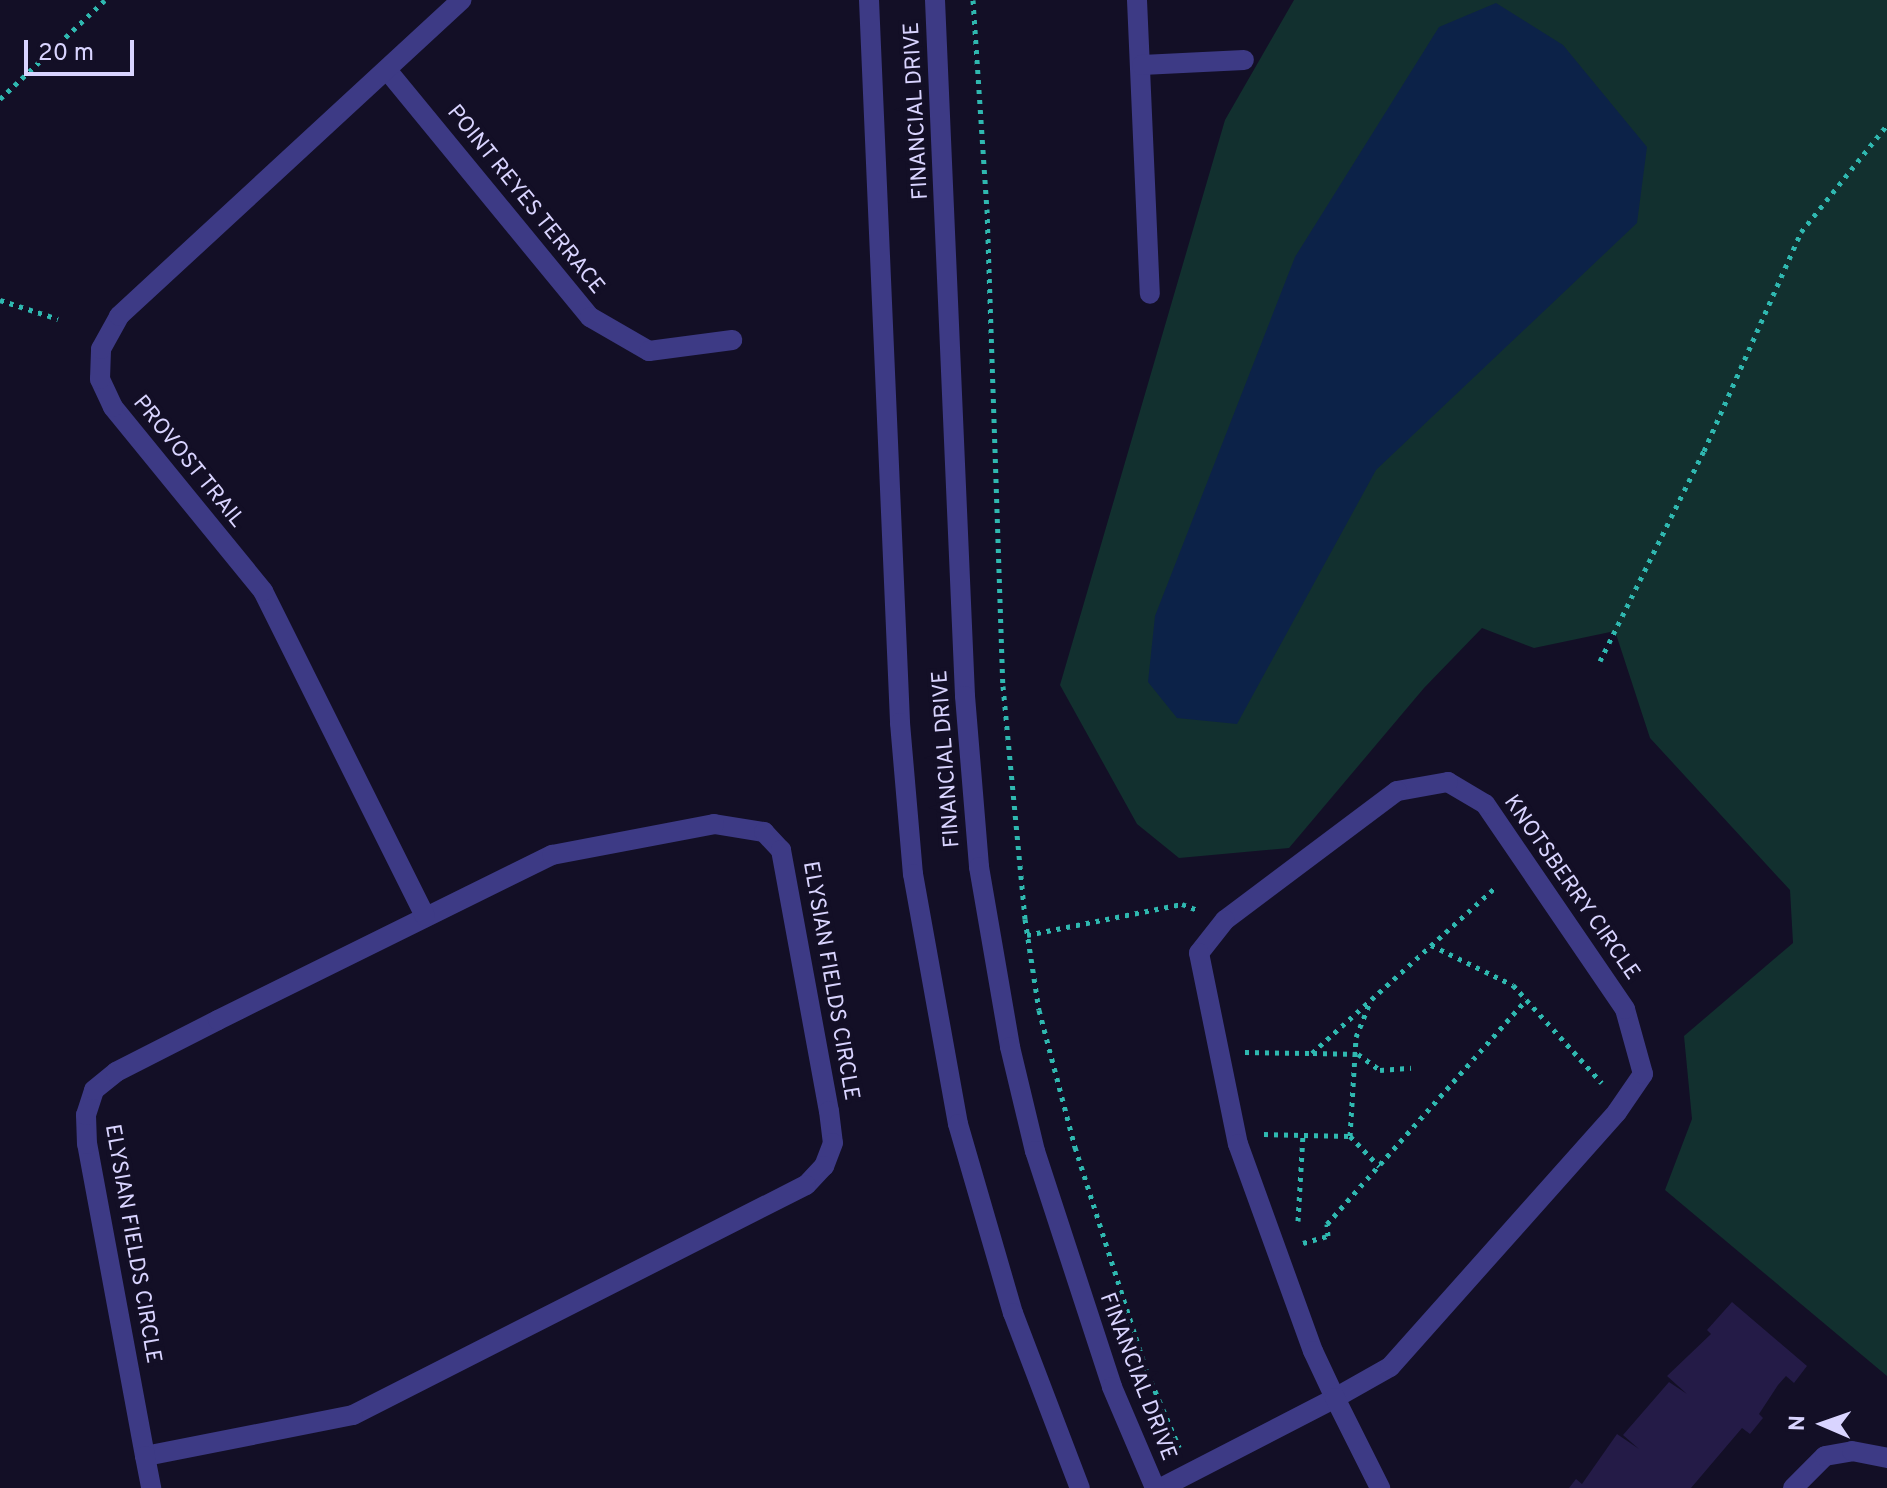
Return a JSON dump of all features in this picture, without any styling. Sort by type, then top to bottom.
[{"type":"street","name":"PROVOST TRAIL","points":[[425,916],[263,591],[113,407],[100,379],[101,349],[119,316],[461,0]]},
{"type":"street","name":"FINANCIAL DRIVE","points":[[869,0],[900,723],[913,874],[958,1124],[1013,1313],[1080,1488]]},
{"type":"street","name":"FINANCIAL DRIVE","points":[[935,0],[965,696],[981,882],[1010,1047],[1035,1151],[1112,1387],[1155,1488]]},
{"type":"street","points":[[1137,0],[1150,294]]},
{"type":"street","points":[[1142,65],[1244,60]]},
{"type":"street","name":"POINT REYES TERRACE","points":[[387,70],[590,317],[649,351],[732,340]]},
{"type":"street","name":"KNOTSBERRY CIRCLE","points":[[1161,1488],[1335,1398],[1390,1367],[1422,1335],[1622,1104],[1643,1074],[1625,1009],[1485,804],[1448,782],[1397,791],[1225,920],[1199,953],[1238,1144],[1335,1398],[1380,1488]]},
{"type":"street","name":"ELYSIAN FIELDS CIRCLE","points":[[145,1456],[353,1415],[806,1185],[824,1166],[833,1143],[789,878],[781,850],[764,832],[714,824],[582,846],[552,855],[116,1072],[94,1090],[86,1115],[87,1144],[145,1456],[151,1488]]},
{"type":"street","points":[[1793,1488],[1825,1456],[1852,1451],[1887,1458]]},
{"type":"path","points":[[0,99],[105,0]]},
{"type":"path","points":[[973,0],[987,209],[1003,686],[1027,935],[1039,1010],[1075,1147],[1147,1372],[1170,1426]]},
{"type":"path","points":[[1600,661],[1698,464],[1801,232],[1887,125]]},
{"type":"path","points":[[0,300],[58,319]]},
{"type":"path","points":[[1312,1053],[1496,887]]},
{"type":"path","points":[[1027,935],[1182,904],[1225,920]]},
{"type":"path","points":[[1431,945],[1513,985],[1622,1104]]},
{"type":"path","points":[[1350,1136],[1358,1054],[1356,1037],[1371,1000]]},
{"type":"path","points":[[1303,1134],[1296,1244],[1328,1236],[1327,1224],[1526,1000]]},
{"type":"path","points":[[1220,1055],[1260,1050],[1358,1054],[1380,1070],[1411,1068]]},
{"type":"path","points":[[1255,1134],[1350,1136],[1379,1166]]},
{"type":"green space","points":[[1294,0],[1887,0],[1887,1376],[1665,1190],[1692,1119],[1684,1036],[1793,943],[1790,890],[1650,738],[1615,631],[1534,648],[1482,628],[1424,688],[1289,848],[1179,858],[1137,824],[1060,685],[1225,120]]},
{"type":"water","points":[[1496,3],[1563,45],[1647,147],[1637,223],[1376,470],[1237,724],[1177,718],[1148,682],[1155,616],[1295,257],[1439,27]]},
{"type":"building","points":[[1732,1302],[1807,1366],[1794,1383],[1786,1376],[1778,1385],[1759,1414],[1763,1418],[1750,1434],[1742,1428],[1691,1488],[1569,1488],[1576,1479],[1582,1484],[1617,1434],[1639,1449],[1623,1435],[1669,1382],[1687,1394],[1667,1376],[1711,1334],[1707,1330]]}]
